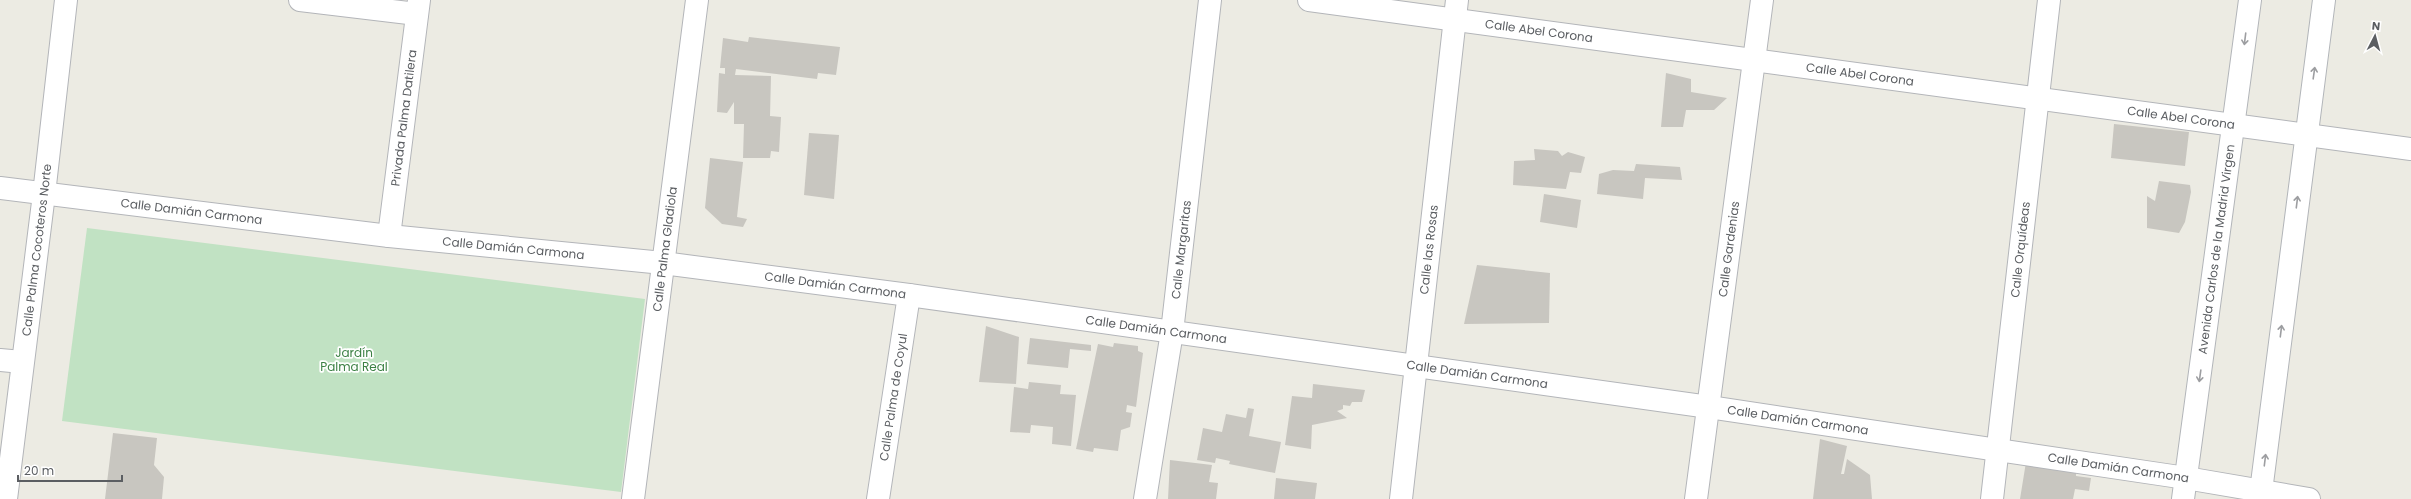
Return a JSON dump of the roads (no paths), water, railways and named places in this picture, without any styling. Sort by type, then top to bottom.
[{"type":"street","name":"Calle Palma Cocoteros Norte","points":[[6,499],[44,194],[66,0]]},
{"type":"street","points":[[300,0],[418,7]]},
{"type":"street","name":"Calle Palma Gladiola","points":[[633,499],[697,0]]},
{"type":"street","name":"Calle Margaritas","points":[[1145,499],[1172,332],[1210,0]]},
{"type":"street","name":"Calle Abel Corona","points":[[1309,0],[1456,10],[1754,60],[2411,149]]},
{"type":"street","name":"Calle Gardenias","points":[[1696,499],[1762,0]]},
{"type":"street","name":"Calle Orquídeas","points":[[1992,499],[2049,0]]},
{"type":"street","name":"Avenida Carlos de la Madrid Virgen","points":[[2185,489],[2250,0]]},
{"type":"street","points":[[2261,495],[2324,0]]},
{"type":"street","name":"Privada Palma Datilera","points":[[389,236],[418,7]]},
{"type":"street","name":"Calle las Rosas","points":[[1401,499],[1417,368],[1456,10]]},
{"type":"street","name":"Calle Damián Carmona","points":[[0,188],[389,236],[663,263],[909,295],[1417,368],[1709,407],[1998,450],[2185,489],[2309,499]]},
{"type":"street","name":"Calle Palma de Coyul","points":[[878,499],[909,295]]},
{"type":"street","points":[[0,360],[22,362]]},
{"type":"park label","name":"Jardín Palma Real","points":[[354,360]]}]
